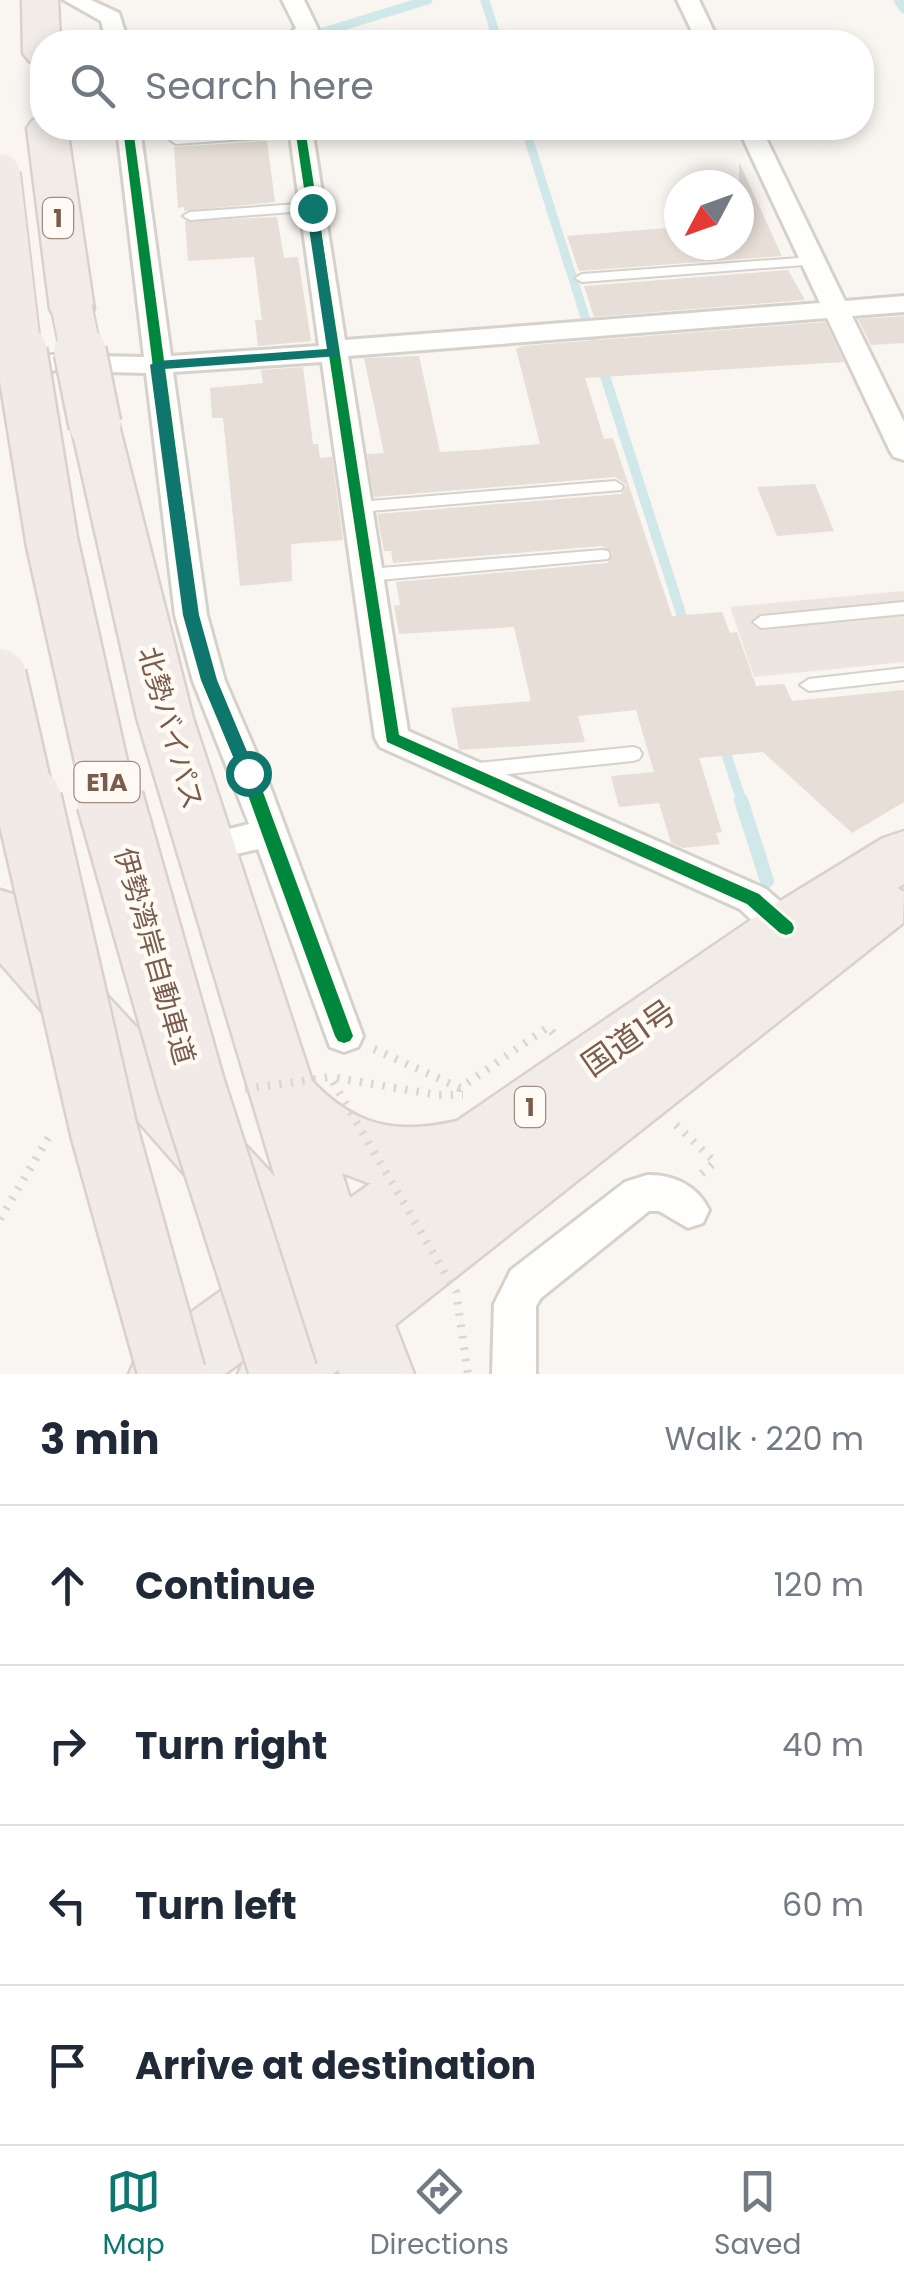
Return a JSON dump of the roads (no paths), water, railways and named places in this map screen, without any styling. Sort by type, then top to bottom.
[{"type":"highway","points":[[40,0],[41,30]]},
{"type":"highway","name":"北勢バイパス","points":[[49,140],[72,309],[155,680],[206,848],[307,1087],[343,1302]]},
{"type":"highway","name":"伊勢湾岸自動車道","points":[[0,174],[33,443],[62,598],[111,798],[192,1091],[284,1374]]},
{"type":"highway","points":[[0,675],[104,1130],[169,1374]]},
{"type":"highway","name":"国道1号","points":[[275,1374],[343,1302],[477,1118],[904,854]]},
{"type":"highway","name":"国道1号","points":[[169,1374],[343,1302],[904,890]]},
{"type":"highway","points":[[0,914],[19,942],[343,1302]]},
{"type":"highway","points":[[307,1087],[302,1120],[327,1138],[354,1149],[410,1158],[443,1156],[477,1118]]},
{"type":"street","points":[[75,0],[105,6],[116,30]]},
{"type":"street","points":[[293,0],[306,30]]},
{"type":"street","points":[[688,0],[702,30]]},
{"type":"street","points":[[129,140],[191,615],[209,680],[268,833],[357,1035]]},
{"type":"street","points":[[302,140],[392,738],[753,899],[786,928]]},
{"type":"street","points":[[755,140],[904,451]]},
{"type":"street","points":[[0,362],[157,365],[904,304]]},
{"type":"street","points":[[206,848],[268,833]]},
{"type":"street","points":[[514,1374],[515,1304],[526,1284],[639,1195],[654,1191],[680,1203]]},
{"type":"lane","points":[[190,216],[312,208]]},
{"type":"lane","points":[[582,278],[813,261]]},
{"type":"lane","points":[[358,508],[615,486]]},
{"type":"lane","points":[[368,575],[602,555]]},
{"type":"lane","points":[[762,622],[904,608]]},
{"type":"lane","points":[[809,685],[904,674]]},
{"type":"lane","points":[[463,771],[633,754]]},
{"type":"waterway","points":[[330,30],[428,0]]},
{"type":"waterway","points":[[485,0],[494,30]]},
{"type":"waterway","points":[[898,0],[904,9]]},
{"type":"waterway","points":[[529,140],[587,323]]},
{"type":"waterway","points":[[592,335],[598,353]]},
{"type":"waterway","points":[[597,351],[685,626]]},
{"type":"waterway","points":[[723,744],[742,802]]},
{"type":"waterway","points":[[741,800],[767,881]]}]
